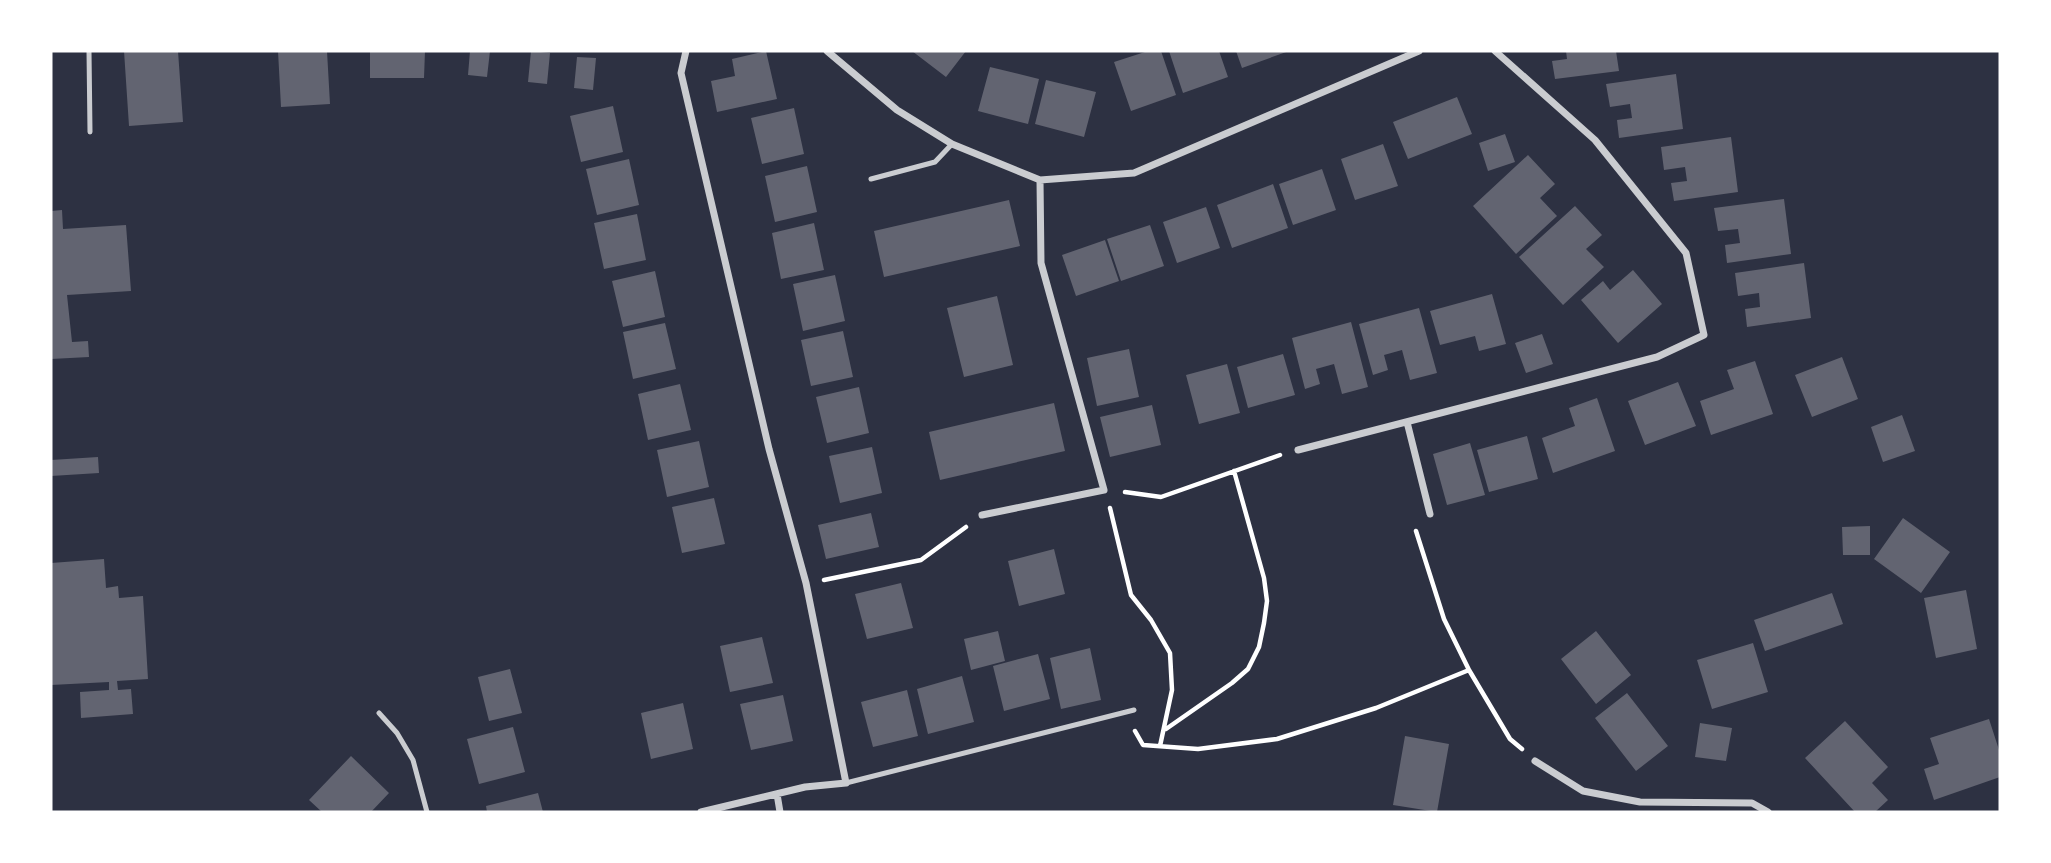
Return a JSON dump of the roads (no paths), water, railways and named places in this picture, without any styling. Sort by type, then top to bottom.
[{"type":"street","points":[[686,51],[681,73],[769,449],[806,583],[846,783],[805,787],[701,812]]},
{"type":"street","points":[[827,51],[897,110],[952,144],[1040,180],[1134,173],[1419,51]]},
{"type":"street","points":[[1298,450],[1657,357],[1704,335],[1686,253],[1595,140],[1495,51]]},
{"type":"street","points":[[982,515],[1104,490],[1041,263],[1040,180]]},
{"type":"street","points":[[1407,422],[1430,514]]},
{"type":"street","points":[[1535,761],[1583,791],[1640,802],[1752,803],[1768,812]]},
{"type":"street","points":[[777,794],[780,812]]},
{"type":"lane","points":[[89,51],[90,132]]},
{"type":"lane","points":[[871,179],[935,162],[952,144]]},
{"type":"lane","points":[[846,783],[1134,710]]},
{"type":"lane","points":[[379,713],[397,733],[413,761],[427,812]]}]
